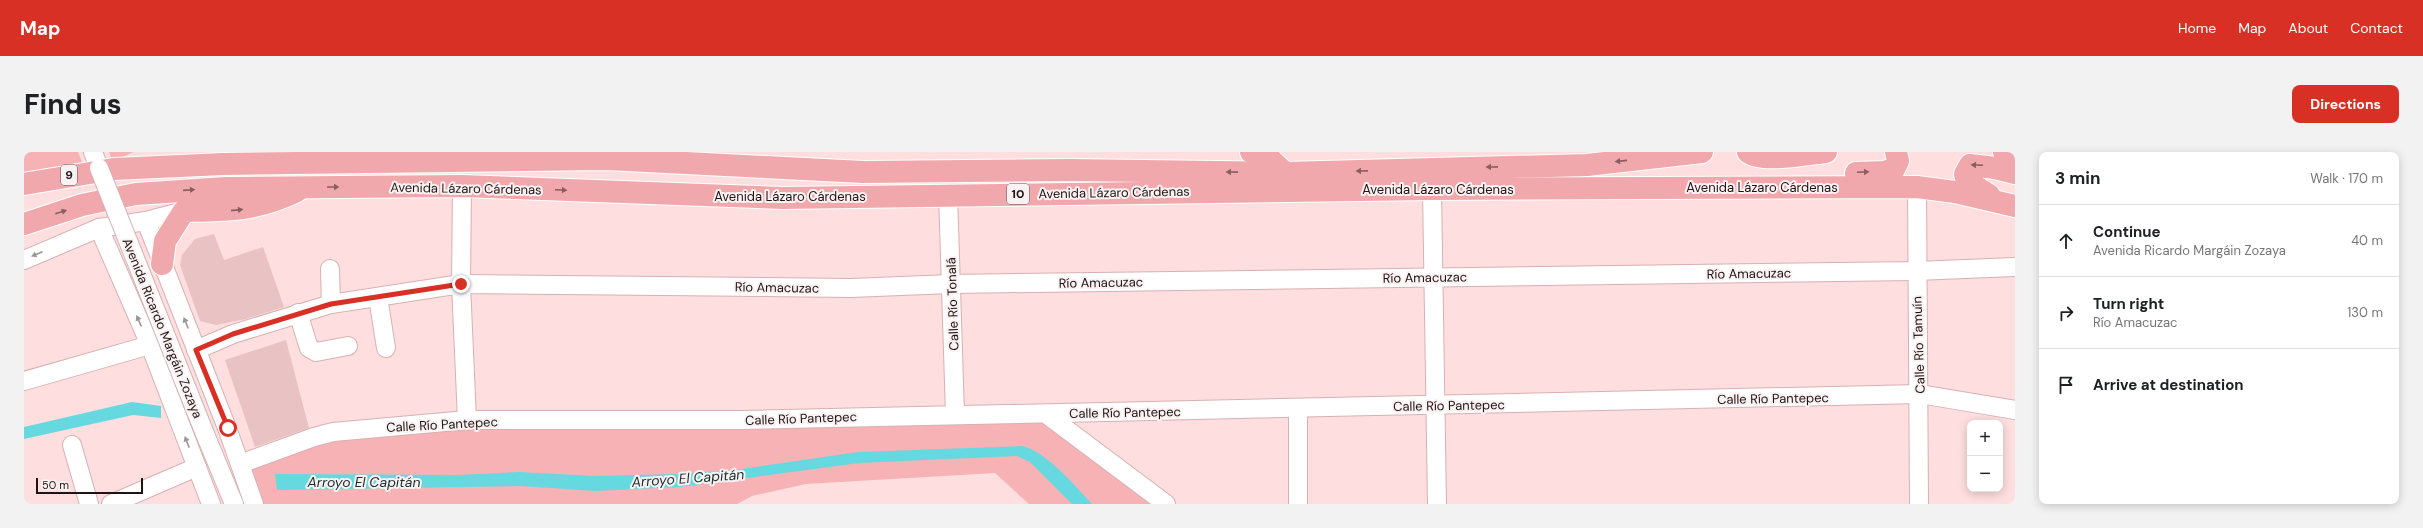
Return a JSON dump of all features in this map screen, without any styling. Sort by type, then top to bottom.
[{"type":"highway","points":[[24,198],[102,163],[177,152]]},
{"type":"highway","points":[[223,164],[266,152]]},
{"type":"highway","points":[[1251,152],[1270,159],[1285,173]]},
{"type":"highway","name":"Avenida Lázaro Cárdenas","points":[[102,163],[223,164],[607,159],[864,172],[1070,170],[1285,173],[1587,165],[1702,152]]},
{"type":"highway","points":[[1748,152],[1756,156],[1770,157],[1826,152]]},
{"type":"highway","points":[[1673,188],[1690,180],[1702,178],[1889,171],[1897,165],[1896,152]]},
{"type":"highway","points":[[2004,152],[2015,156]]},
{"type":"highway","name":"9","points":[[24,184],[102,163]]},
{"type":"highway","points":[[2009,205],[1969,183],[1965,178],[1966,170],[1970,165],[1975,164],[2015,173]]},
{"type":"highway","name":"Avenida Lázaro Cárdenas","points":[[24,224],[82,205],[136,194],[226,188],[304,187],[462,186],[782,198],[948,194],[1432,189],[1917,187],[1955,192],[2009,205]]},
{"type":"highway","points":[[162,264],[165,241],[184,212],[251,208],[276,201],[304,187]]},
{"type":"street","name":"Avenida Ricardo Margáin Zozaya","points":[[102,163],[205,434],[234,504]]},
{"type":"street","points":[[462,186],[461,284],[467,420]]},
{"type":"street","name":"Calle Río Tamuín","points":[[1917,187],[1916,271],[1920,394],[1919,504]]},
{"type":"street","points":[[1432,189],[1434,405],[1437,504]]},
{"type":"street","name":"Calle Río Tonalá","points":[[948,194],[955,414]]},
{"type":"street","points":[[24,260],[99,228],[146,221],[184,212]]},
{"type":"street","name":"Avenida Ricardo Margáin Zozaya","points":[[146,221],[254,504]]},
{"type":"street","points":[[99,228],[150,345],[211,504]]},
{"type":"street","name":"Río Amacuzac","points":[[196,350],[233,334],[331,304],[461,284],[852,288],[951,284],[1916,271],[2015,267]]},
{"type":"street","points":[[330,269],[331,304]]},
{"type":"street","points":[[378,297],[386,348]]},
{"type":"street","points":[[298,313],[309,348],[316,352],[348,346]]},
{"type":"street","points":[[24,381],[150,345]]},
{"type":"street","name":"Calle Río Pantepec","points":[[240,464],[314,436],[333,432],[467,420],[732,420],[955,414],[1046,414],[1298,409],[1920,394],[2015,410]]},
{"type":"street","points":[[1298,409],[1298,504]]},
{"type":"street","points":[[1046,414],[1166,504]]},
{"type":"street","points":[[72,445],[89,504]]},
{"type":"street","points":[[111,504],[196,467]]},
{"type":"shaded area","points":[[24,152],[78,152],[86,173],[24,185]]},
{"type":"shaded area","points":[[109,152],[133,152],[113,162]]},
{"type":"shaded area","points":[[1046,414],[1166,504],[1029,504],[995,473],[806,484],[752,496],[737,504],[264,504],[240,464],[333,432]]},
{"type":"water","points":[[132,402],[161,406],[161,418],[133,415],[24,439],[24,427]]},
{"type":"water","name":"Arroyo El Capitán","points":[[1022,446],[1041,455],[1060,470],[1092,504],[1072,504],[1030,462],[1017,456],[859,463],[680,487],[595,491],[520,486],[277,490],[275,474],[459,475],[519,472],[596,476],[679,474],[735,470],[858,452]]},
{"type":"building","points":[[214,234],[224,260],[263,247],[284,307],[246,319],[216,325],[200,321],[180,265],[182,255],[195,239]]},
{"type":"building","points":[[286,340],[309,428],[255,447],[225,360]]},
{"type":"route","points":[[228,428],[196,350],[233,334],[331,304],[461,284]]}]
